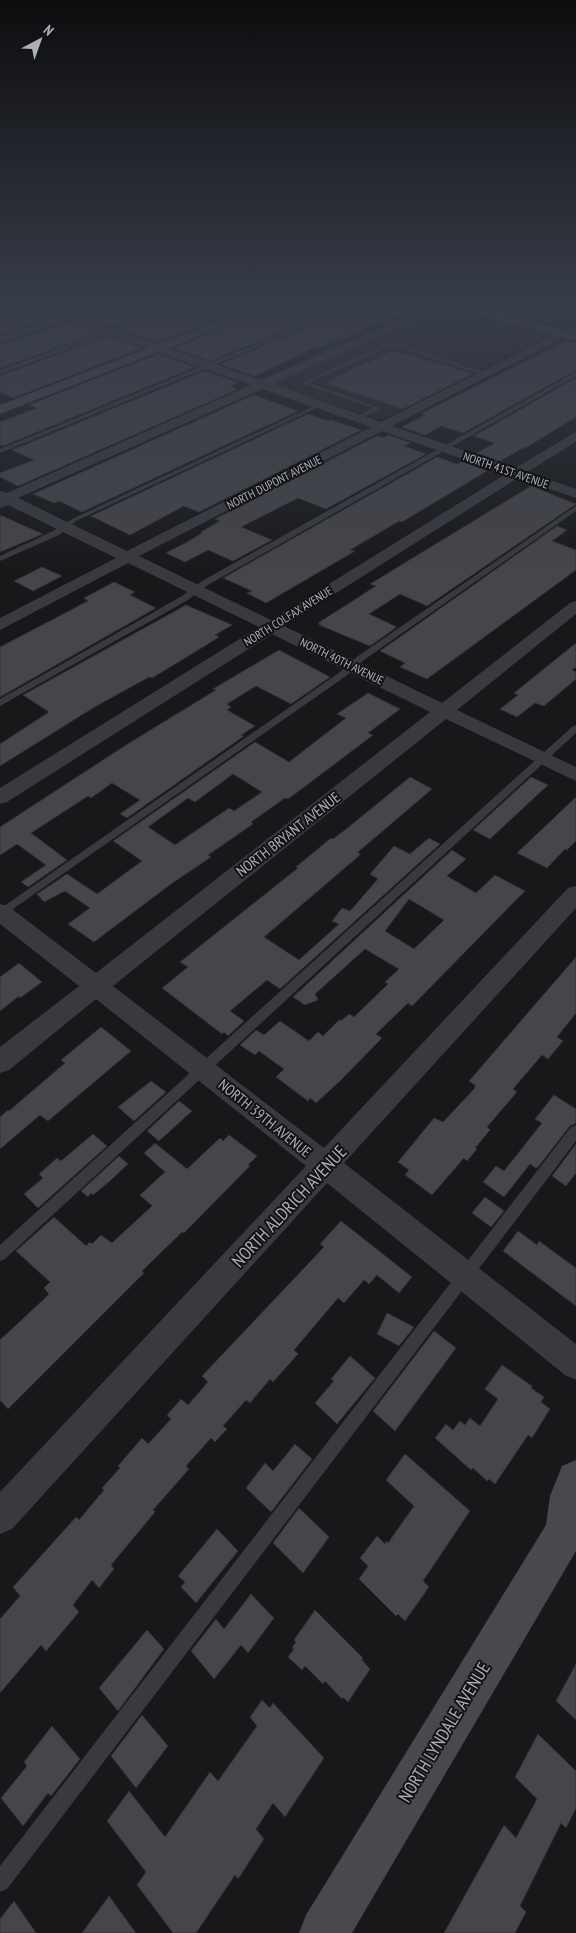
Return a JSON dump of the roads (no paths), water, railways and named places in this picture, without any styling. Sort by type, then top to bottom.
[{"type":"street","points":[[0,410],[33,397]]},
{"type":"street","points":[[2,499],[233,397]]},
{"type":"street","name":"NORTH 41ST AVENUE","points":[[297,397],[576,494]]},
{"type":"street","name":"NORTH DUPONT AVENUE","points":[[0,625],[127,557],[439,397]]},
{"type":"street","name":"NORTH COLFAX AVENUE","points":[[0,797],[576,436]]},
{"type":"street","name":"NORTH 40TH AVENUE","points":[[2,499],[65,526],[576,775]]},
{"type":"street","name":"NORTH BRYANT AVENUE","points":[[0,1062],[576,606]]},
{"type":"street","name":"NORTH ALDRICH AVENUE","points":[[0,1517],[576,894]]},
{"type":"street","name":"NORTH 39TH AVENUE","points":[[0,913],[97,985],[466,1275],[576,1364]]},
{"type":"street","name":"NORTH LYNDALE AVENUE","points":[[324,1933],[570,1526],[570,1496],[576,1480]]},
{"type":"lane","points":[[0,451],[132,397]]},
{"type":"lane","points":[[346,397],[378,408],[358,418]]},
{"type":"lane","points":[[0,703],[185,598],[214,578],[535,397]]},
{"type":"lane","points":[[0,559],[74,520],[320,405]]},
{"type":"lane","points":[[0,913],[343,674],[361,658],[576,508]]},
{"type":"lane","points":[[0,1254],[576,728]]},
{"type":"lane","points":[[0,1882],[576,1131]]}]
